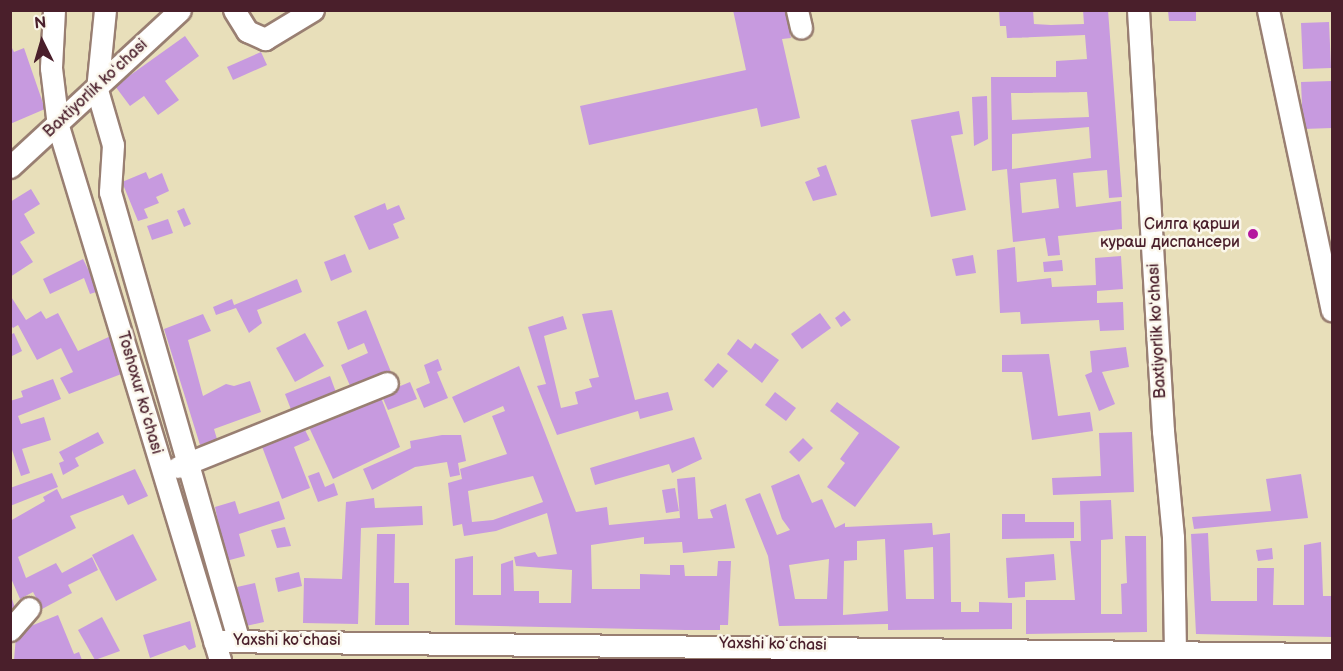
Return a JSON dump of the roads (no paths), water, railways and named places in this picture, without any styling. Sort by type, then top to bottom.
[{"type":"street","name":"Toshoxur koʻchasi","points":[[54,10],[51,68],[58,126],[217,651]]},
{"type":"street","points":[[105,10],[97,90],[112,145],[110,192],[190,462],[239,641]]},
{"type":"street","name":"Baxtiyorlik koʻchasi","points":[[10,167],[97,90],[180,10]]},
{"type":"street","points":[[234,10],[247,31],[265,39],[312,10]]},
{"type":"street","name":"Baxtiyorlik koʻchasi","points":[[1138,10],[1162,431],[1173,537],[1175,651]]},
{"type":"street","points":[[1268,10],[1332,310]]},
{"type":"street","points":[[133,372],[160,361]]},
{"type":"street","points":[[163,473],[387,383]]},
{"type":"street","points":[[10,630],[29,608]]},
{"type":"street","name":"Yaxshi koʻchasi","points":[[217,651],[239,641],[992,655],[1175,651],[1332,654]]},
{"type":"place","name":"Силга қарши кураш диспансери","points":[[1253,234]]}]
